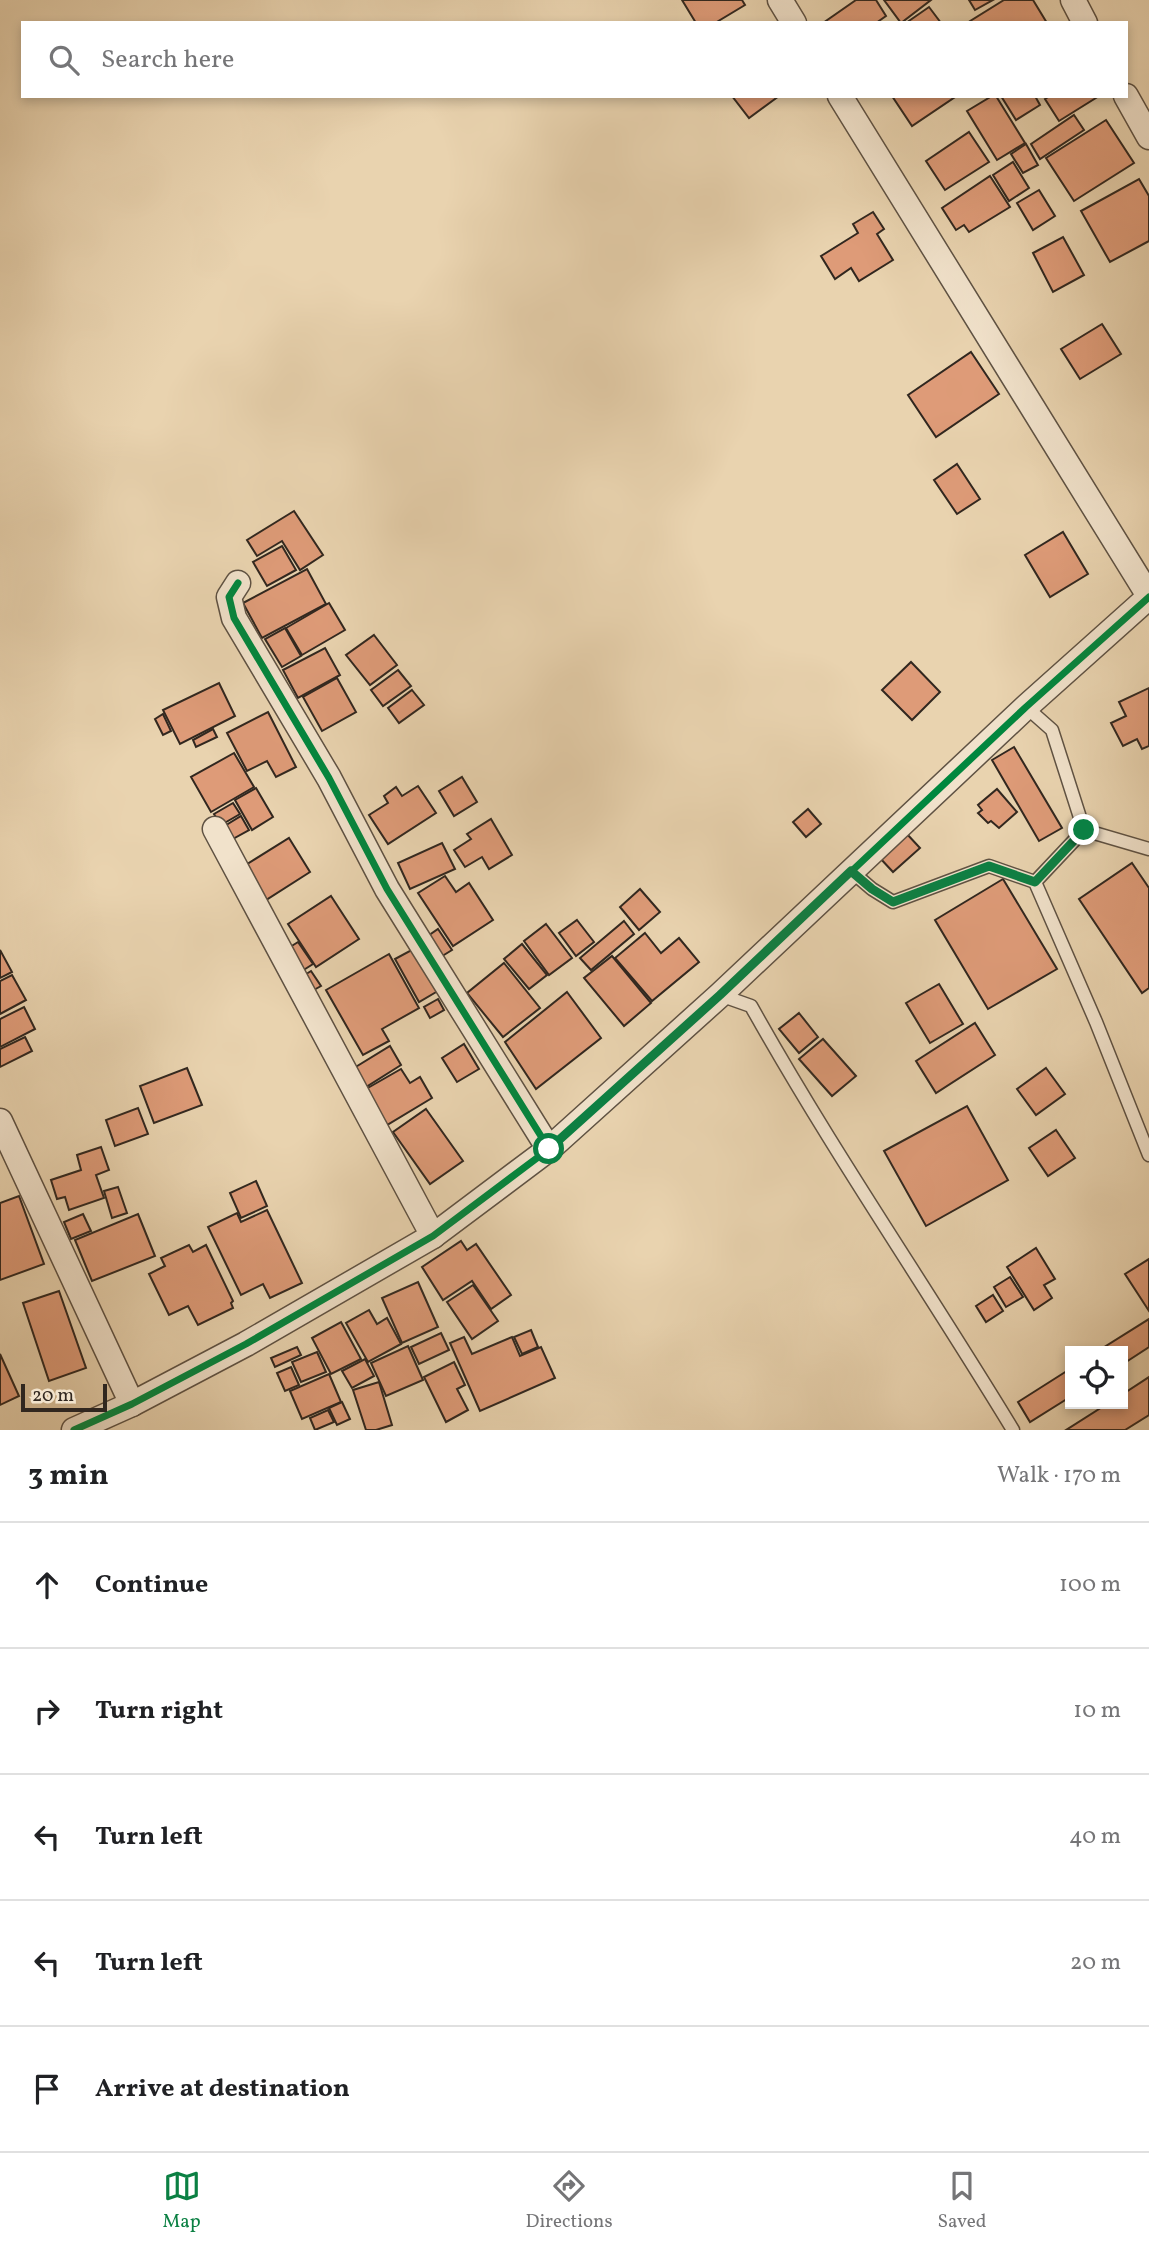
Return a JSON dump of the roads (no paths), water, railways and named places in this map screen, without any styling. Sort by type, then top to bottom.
[{"type":"street","points":[[780,0],[793,21]]},
{"type":"street","points":[[1073,0],[1084,21]]},
{"type":"street","points":[[74,1430],[132,1404],[246,1344],[433,1236],[549,1149],[720,995],[1026,707],[1149,597],[841,98]]},
{"type":"street","points":[[1127,98],[1149,137]]},
{"type":"street","points":[[238,583],[229,597],[234,618],[329,778],[387,889],[549,1149]]},
{"type":"street","points":[[215,829],[433,1236]]},
{"type":"street","points":[[0,1121],[132,1404]]},
{"type":"lane","points":[[1026,707],[1052,730],[1084,830]]},
{"type":"lane","points":[[1084,830],[1149,849]]},
{"type":"lane","points":[[1035,882],[1084,830]]},
{"type":"lane","points":[[851,871],[893,902],[989,866],[1035,882],[1096,1022],[1149,1156]]},
{"type":"lane","points":[[720,995],[751,1006],[792,1080],[931,1296],[1013,1430]]}]
